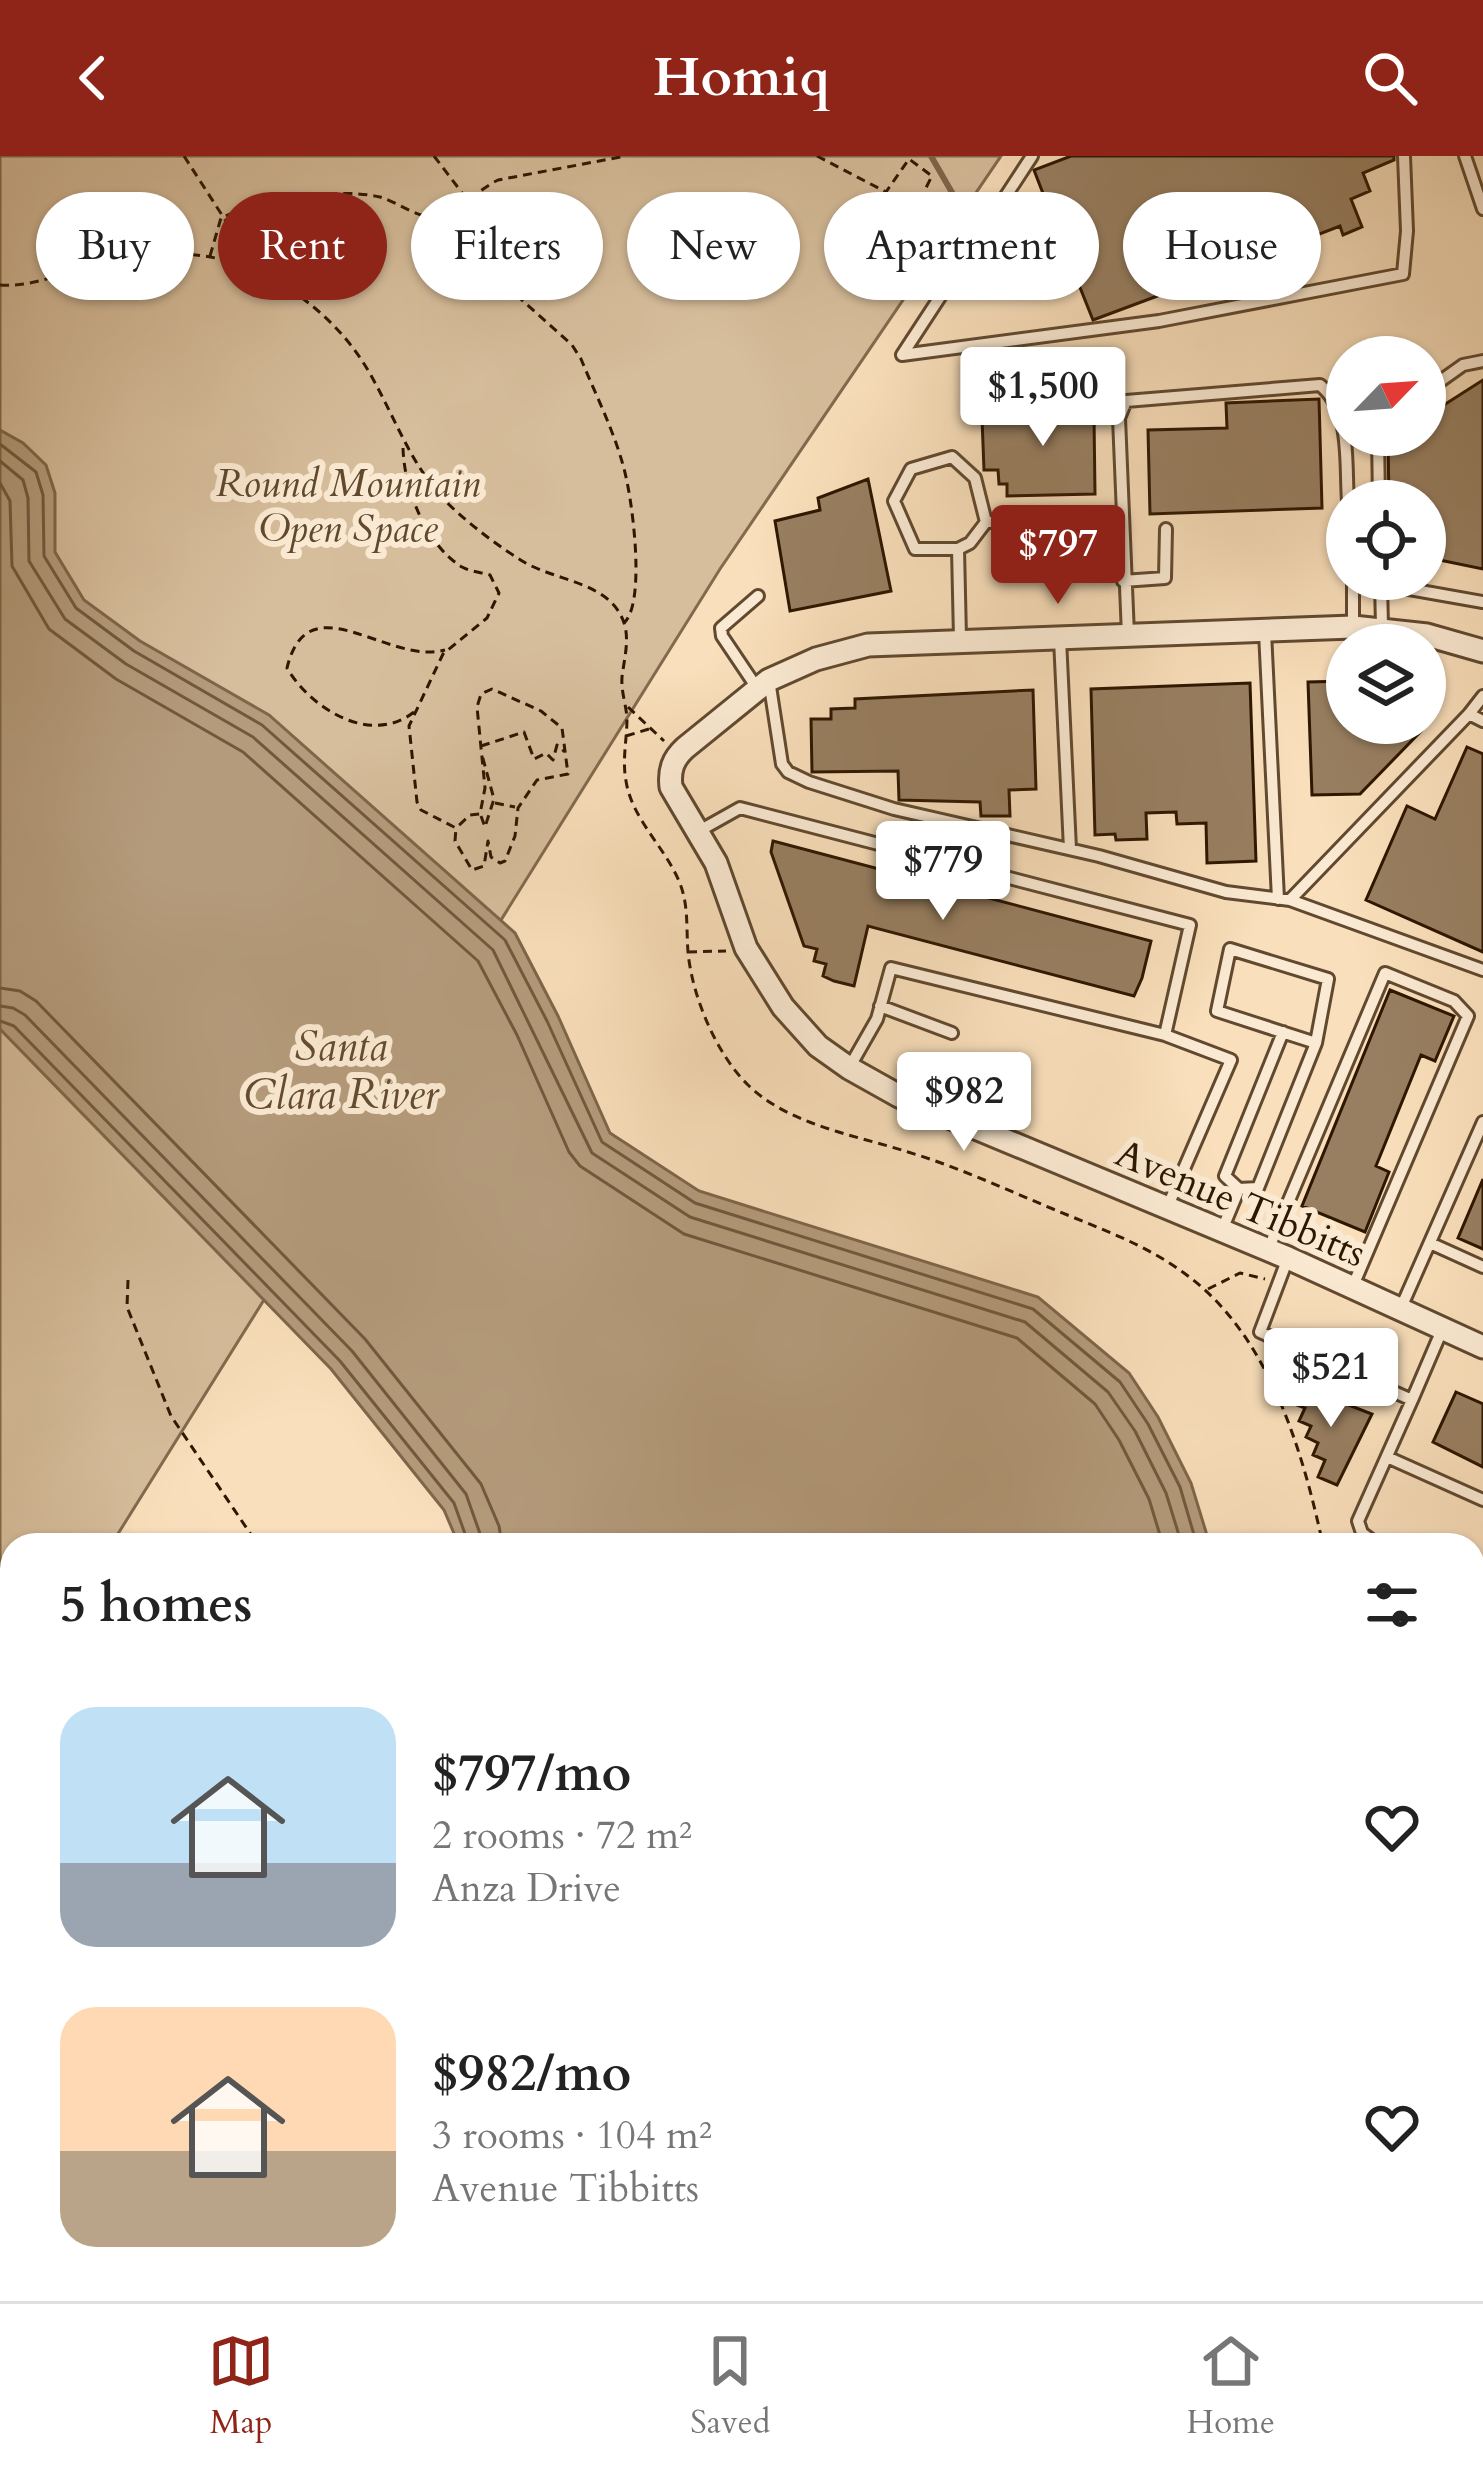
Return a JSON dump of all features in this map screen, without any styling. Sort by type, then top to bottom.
[{"type":"street","points":[[763,684],[816,659],[868,645],[960,638],[1326,629]]},
{"type":"street","points":[[1446,642],[1483,651]]},
{"type":"street","name":"Avenue Tibbitts","points":[[763,684],[676,757],[671,787],[716,863],[746,948],[783,1007],[818,1046],[899,1096],[1278,1254],[1483,1347]]},
{"type":"lane","points":[[1009,192],[1033,156]]},
{"type":"lane","points":[[938,300],[902,355],[1159,321],[1403,274],[1407,231],[1404,156]]},
{"type":"lane","points":[[1465,156],[1483,208]]},
{"type":"lane","points":[[1446,377],[1463,365],[1483,362]]},
{"type":"lane","points":[[1128,635],[1119,418],[1126,400],[1320,385],[1335,398],[1343,424],[1347,480]]},
{"type":"lane","points":[[952,457],[975,478],[986,522],[970,543],[958,549],[915,549],[894,501],[911,470],[952,457]]},
{"type":"lane","points":[[986,522],[1122,522]]},
{"type":"lane","points":[[1124,581],[1166,578],[1166,529]]},
{"type":"lane","points":[[958,549],[960,638]]},
{"type":"lane","points":[[1446,595],[1483,602]]},
{"type":"lane","points":[[758,596],[721,628],[722,636],[763,684],[788,772],[894,809],[1070,849],[1226,892],[1284,899],[1483,970]]},
{"type":"lane","points":[[1265,632],[1284,899]]},
{"type":"lane","points":[[1060,636],[1070,849]]},
{"type":"lane","points":[[1284,899],[1483,696]]},
{"type":"lane","points":[[1468,715],[1483,721]]},
{"type":"lane","points":[[699,831],[740,808],[1190,926],[1165,1035]]},
{"type":"lane","points":[[1282,1032],[1225,1176],[1239,1189],[1258,1188],[1316,1043],[1328,979],[1230,949],[1217,1011],[1282,1032],[1316,1043]]},
{"type":"lane","points":[[849,1068],[877,1019],[891,968],[1165,1035],[1231,1060],[1167,1208]]},
{"type":"lane","points":[[1352,1288],[1468,1016],[1454,1001],[1385,973],[1278,1254],[1278,1284],[1260,1332],[1412,1400]]},
{"type":"lane","points":[[880,1006],[952,1033]]},
{"type":"lane","points":[[1400,1310],[1483,1122]]},
{"type":"lane","points":[[1222,1230],[1239,1189]]},
{"type":"lane","points":[[1430,1243],[1483,1267]]},
{"type":"lane","points":[[1362,1533],[1358,1521],[1442,1330]]},
{"type":"lane","points":[[1387,1457],[1483,1500]]},
{"type":"path","points":[[184,156],[218,213]]},
{"type":"path","points":[[434,156],[461,192]]},
{"type":"path","points":[[477,192],[498,180],[626,156]]},
{"type":"path","points":[[817,156],[886,192],[909,159],[932,176],[925,192]]},
{"type":"path","points":[[210,257],[218,229]]},
{"type":"path","points":[[0,286],[52,279],[118,258],[218,260]]},
{"type":"path","points":[[302,300],[337,329],[370,373],[403,442],[433,488],[524,562],[609,599],[624,622],[622,693],[626,736],[653,727],[625,705]]},
{"type":"path","points":[[522,300],[581,358],[622,460],[636,587],[634,609],[624,622]]},
{"type":"path","points":[[403,442],[411,493],[433,535],[459,565],[490,575],[499,593],[487,618],[447,650],[432,654],[405,652],[350,628],[315,629],[298,643],[287,668],[313,701],[343,718],[369,726],[388,725],[416,711]]},
{"type":"path","points":[[447,650],[409,726],[408,740],[417,802],[422,810],[457,828]]},
{"type":"path","points":[[480,814],[470,815],[457,828],[455,841],[467,865],[481,870],[488,841],[491,857],[505,861],[515,836],[518,808],[537,780],[568,774],[566,754],[562,728],[541,711],[492,689],[481,694],[477,707],[480,750],[485,788],[480,814],[485,827],[493,803],[482,743],[524,732],[534,759],[546,753],[553,760],[557,745],[566,754]]},
{"type":"path","points":[[493,803],[518,808]]},
{"type":"path","points":[[688,952],[746,948]]},
{"type":"path","points":[[1207,1290],[1240,1273],[1278,1284]]},
{"type":"path","points":[[128,1280],[127,1307],[171,1416],[250,1533]]},
{"type":"path","points":[[1250,1345],[1299,1456],[1320,1533]]},
{"type":"green space","name":"Round Mountain Open Space","points":[[0,156],[1001,156],[977,192],[824,192],[824,300],[903,300],[720,569],[118,1533],[0,1533]]},
{"type":"water","name":"Santa Clara River","points":[[0,430],[46,465],[55,493],[55,552],[84,600],[140,641],[269,715],[515,933],[610,1133],[699,1191],[1038,1297],[1129,1373],[1158,1417],[1191,1483],[1206,1533],[454,1533],[444,1510],[331,1369],[0,1029]]},
{"type":"building","points":[[1071,156],[1394,156],[1363,173],[1370,191],[1351,199],[1362,227],[1343,235],[1340,226],[1321,233],[1321,192],[1123,192],[1123,300],[1147,300],[1093,320],[1085,300],[1099,300],[1099,192],[1042,192],[1034,170]]},
{"type":"building","points":[[1483,380],[1483,569],[1446,561],[1446,480],[1389,480],[1388,456],[1446,456],[1446,404]]},
{"type":"building","points":[[1319,399],[1322,508],[1150,514],[1148,430],[1227,428],[1226,403]]},
{"type":"building","points":[[1063,400],[1087,400],[1088,418],[1094,417],[1095,494],[1007,496],[1007,484],[999,484],[998,470],[984,470],[982,418]]},
{"type":"building","points":[[868,479],[891,591],[790,611],[775,521],[820,510],[818,498]]},
{"type":"building","points":[[1308,682],[1326,682],[1326,744],[1409,744],[1360,794],[1312,795]]},
{"type":"building","points":[[1250,683],[1256,861],[1207,863],[1206,823],[1177,824],[1176,812],[1146,813],[1147,839],[1095,835],[1091,689]]},
{"type":"building","points":[[1033,690],[1036,789],[1009,790],[1010,816],[981,816],[980,802],[899,800],[898,771],[812,772],[811,719],[831,719],[831,709],[855,708],[855,699]]},
{"type":"building","points":[[1467,747],[1483,754],[1483,952],[1366,900],[1407,806],[1435,819]]},
{"type":"building","points":[[773,841],[1151,941],[1142,978],[1134,996],[868,926],[854,986],[834,981],[823,976],[826,964],[814,961],[817,949],[804,946],[771,852]]},
{"type":"building","points":[[1390,990],[1454,1016],[1435,1061],[1421,1055],[1376,1166],[1389,1172],[1365,1232],[1302,1206]]},
{"type":"building","points":[[1483,1179],[1483,1249],[1458,1238]]},
{"type":"building","points":[[1297,1385],[1372,1414],[1337,1485],[1318,1477],[1325,1460],[1313,1455],[1318,1443],[1306,1437],[1311,1426],[1299,1421],[1305,1408],[1289,1402]]},
{"type":"building","points":[[1456,1392],[1483,1404],[1483,1467],[1433,1442]]},
{"type":"waterway","points":[[931,156],[952,192]]}]
